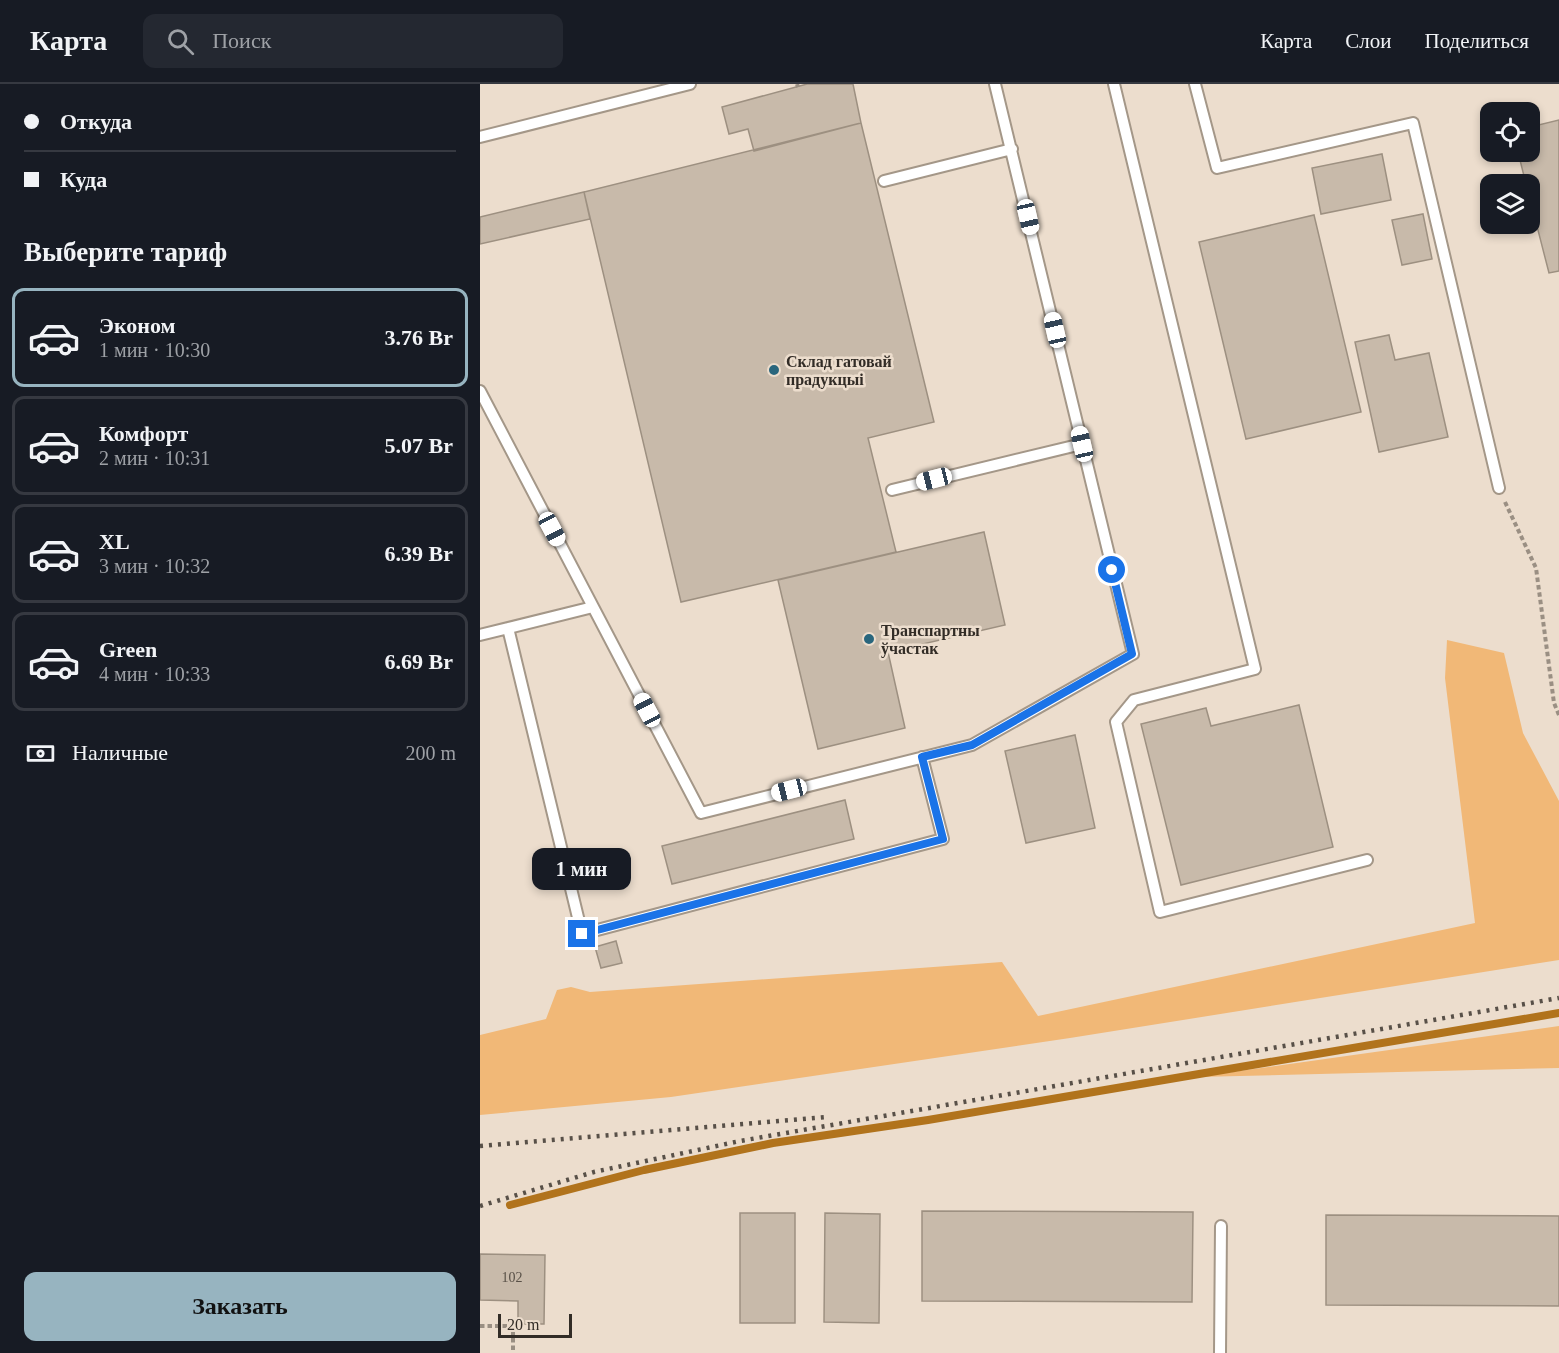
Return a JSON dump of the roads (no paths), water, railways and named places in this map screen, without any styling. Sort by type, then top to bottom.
[{"type":"lane","points":[[480,137],[690,84]]},
{"type":"lane","points":[[480,391],[701,813],[972,745],[1132,654],[995,84]]},
{"type":"lane","points":[[1114,84],[1256,669],[1134,700],[1116,723],[1160,912],[1367,860]]},
{"type":"lane","points":[[1195,84],[1217,168],[1413,123],[1499,488]]},
{"type":"lane","points":[[884,181],[1012,149]]},
{"type":"lane","points":[[891,490],[1082,444]]},
{"type":"lane","points":[[480,635],[593,607]]},
{"type":"lane","points":[[508,628],[582,934],[943,839],[922,757]]},
{"type":"lane","points":[[1220,1353],[1221,1226]]},
{"type":"waterway","points":[[510,1205],[644,1170],[773,1143],[928,1120],[1559,1013]]},
{"type":"railway","points":[[480,1206],[594,1172],[740,1141],[1559,998]]},
{"type":"railway","points":[[480,1146],[828,1117]]},
{"type":"place","name":"Склад гатовай прадукцыі","points":[[774,370]]},
{"type":"place","name":"Транспартны ўчастак","points":[[869,639]]}]
